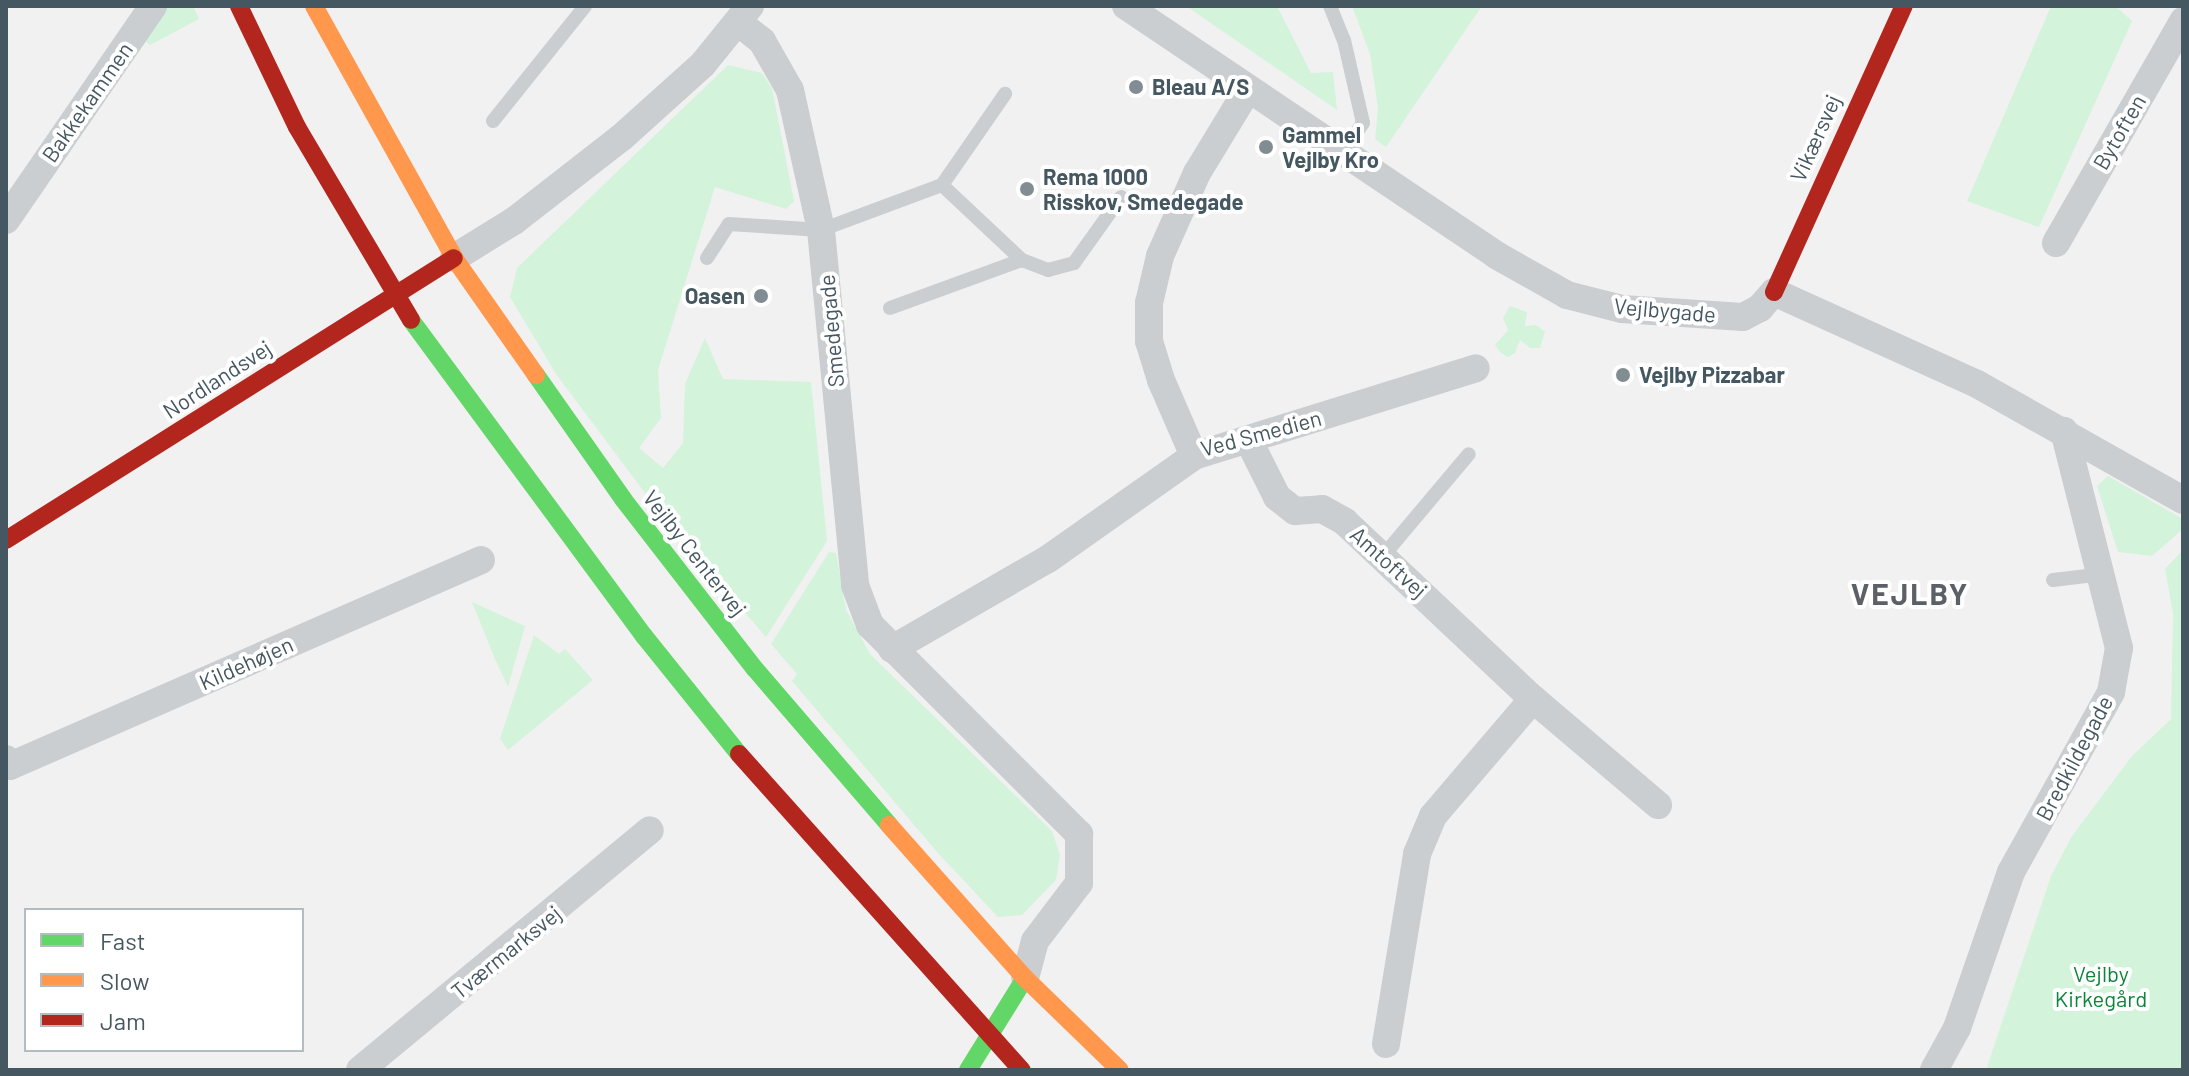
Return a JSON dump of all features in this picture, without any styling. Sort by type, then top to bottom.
[{"type":"street","name":"Bakkekammen","points":[[11,201],[153,6]]},
{"type":"street","points":[[239,6],[297,127],[393,295],[644,636],[740,755],[1022,1070]]},
{"type":"street","name":"Vejlby Centervej","points":[[314,6],[454,258],[623,499],[755,669],[1025,978],[1120,1070]]},
{"type":"street","name":"Vejlbygade","points":[[1126,6],[1507,261],[1567,295],[1622,309],[1743,317],[1760,308],[1774,292]]},
{"type":"street","name":"Vikærsvej","points":[[1774,292],[1904,6]]},
{"type":"street","name":"Smedegade","points":[[454,258],[514,221],[622,137],[745,15],[790,90],[821,230],[855,585],[870,625],[1068,818],[1079,834],[1079,883],[1035,941],[1025,978]]},
{"type":"street","name":"Bytoften","points":[[2056,243],[2183,21]]},
{"type":"street","name":"Ved Smedien","points":[[1248,89],[1197,173],[1160,256],[1149,303],[1149,341],[1161,380],[1194,456],[1476,368]]},
{"type":"street","name":"Nordlandsvej","points":[[6,540],[454,258]]},
{"type":"street","points":[[1774,292],[1977,384],[2181,496]]},
{"type":"street","name":"Bredkildegade","points":[[1934,1070],[1957,1028],[2011,872],[2111,692],[2119,648],[2103,573],[2064,431]]},
{"type":"street","name":"Amtoftvej","points":[[1249,441],[1277,497],[1295,511],[1322,509],[1383,556],[1533,699],[1658,805]]},
{"type":"street","points":[[892,649],[1048,559],[1194,456]]},
{"type":"street","name":"Kildehøjen","points":[[7,765],[481,560]]},
{"type":"street","points":[[1386,1044],[1417,854],[1433,816],[1533,699]]},
{"type":"street","name":"Tværmarksvej","points":[[360,1070],[650,830]]},
{"type":"street","points":[[968,1070],[991,1038],[1025,978]]},
{"type":"lane","points":[[493,121],[585,6]]},
{"type":"lane","points":[[1330,6],[1344,40],[1363,123],[1343,152]]},
{"type":"lane","points":[[707,258],[729,224],[821,230],[942,185],[1005,94]]},
{"type":"lane","points":[[942,185],[1022,260],[1048,270],[1074,263],[1121,197]]},
{"type":"lane","points":[[890,308],[1022,260]]},
{"type":"lane","points":[[1383,556],[1469,454]]},
{"type":"lane","points":[[2053,580],[2103,573]]},
{"type":"green space","points":[[168,6],[193,6],[199,19],[150,45],[143,39]]},
{"type":"green space","points":[[1186,6],[1277,6],[1311,73],[1333,72],[1337,110]]},
{"type":"green space","points":[[1352,6],[1482,6],[1386,147],[1375,139],[1378,108],[1370,54]]},
{"type":"green space","points":[[2051,6],[2115,6],[2132,21],[2039,227],[1967,201]]},
{"type":"green space","points":[[728,65],[762,73],[772,88],[794,201],[786,209],[715,187],[658,370],[661,418],[639,448],[663,468],[683,443],[685,384],[705,338],[723,379],[811,382],[827,541],[766,637],[740,607],[734,612],[556,374],[510,297],[517,268]]},
{"type":"green space","points":[[1510,306],[1527,312],[1525,326],[1536,325],[1545,332],[1540,348],[1530,348],[1520,340],[1515,353],[1508,357],[1495,345],[1508,330],[1503,318]]},
{"type":"green space","points":[[2108,476],[2183,519],[2183,529],[2152,556],[2118,552],[2097,486]]},
{"type":"green space","name":"Vejlby Kirkegård","points":[[2183,550],[2183,1070],[1986,1070],[2051,876],[2072,836],[2132,756],[2171,719],[2173,613],[2165,569]]},
{"type":"green space","points":[[829,552],[836,553],[846,610],[870,654],[1052,831],[1060,855],[1056,880],[1022,915],[998,917],[937,852],[792,681],[797,674],[771,644]]},
{"type":"green space","points":[[472,602],[525,626],[508,687],[495,659]]},
{"type":"green space","points":[[534,635],[559,654],[565,649],[593,680],[508,750],[500,739]]},
{"type":"traffic: fast","points":[[411,320],[644,636],[739,754]]},
{"type":"traffic: fast","points":[[536,375],[623,499],[755,669],[889,825]]},
{"type":"traffic: fast","points":[[968,1070],[1025,978]]},
{"type":"traffic: slow","points":[[314,6],[454,258],[536,375]]},
{"type":"traffic: slow","points":[[889,825],[1025,978],[1120,1070]]},
{"type":"traffic: jam","points":[[239,6],[297,127],[411,320]]},
{"type":"traffic: jam","points":[[1774,292],[1904,6]]},
{"type":"traffic: jam","points":[[6,540],[454,258]]},
{"type":"traffic: jam","points":[[739,754],[1022,1070]]},
{"type":"place","name":"Bleau A/S","points":[[1136,87]]},
{"type":"place","name":"Gammel Vejlby Kro","points":[[1266,147]]},
{"type":"place","name":"Rema 1000 Risskov, Smedegade","points":[[1027,189]]},
{"type":"place","name":"Oasen","points":[[761,296]]},
{"type":"place","name":"Vejlby Pizzabar","points":[[1623,375]]},
{"type":"district","name":"VEJLBY","points":[[1910,593]]}]
